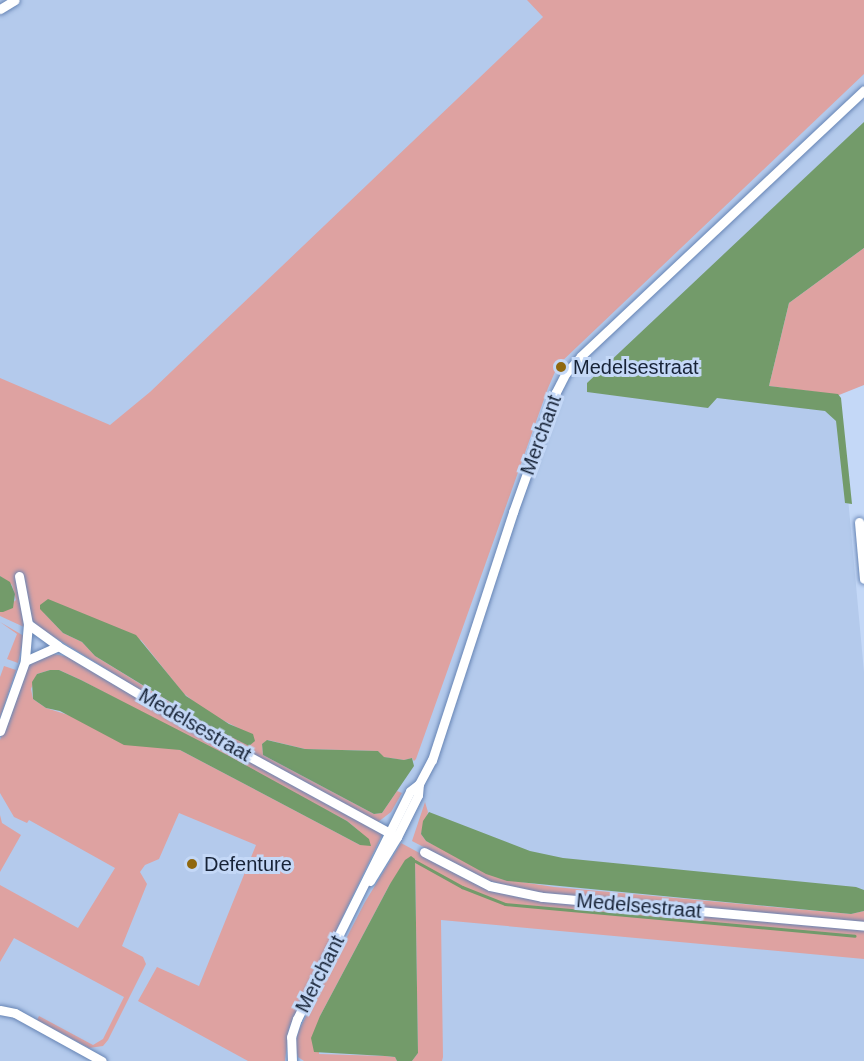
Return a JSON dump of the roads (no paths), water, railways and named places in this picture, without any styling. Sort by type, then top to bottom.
[{"type":"street","points":[[0,9],[15,0]]},
{"type":"street","name":"Merchant","points":[[292,1061],[291,1036],[297,1019],[363,890],[381,866],[393,835],[418,795],[419,784],[432,760],[513,512],[556,392],[565,374],[581,356],[864,90]]},
{"type":"street","points":[[859,522],[864,579]]},
{"type":"street","points":[[0,731],[25,661],[28,624],[19,576]]},
{"type":"street","name":"Medelsestraat","points":[[28,624],[58,646],[213,738],[393,835]]},
{"type":"street","points":[[25,661],[58,646]]},
{"type":"street","name":"Medelsestraat","points":[[424,852],[490,886],[542,897],[864,926]]},
{"type":"street","points":[[0,1010],[15,1013],[102,1061]]},
{"type":"waterway","points":[[415,861],[462,887],[505,904],[855,936]]},
{"type":"place","name":"Medelsestraat","points":[[561,367]]},
{"type":"place","name":"Defenture","points":[[192,864]]}]
